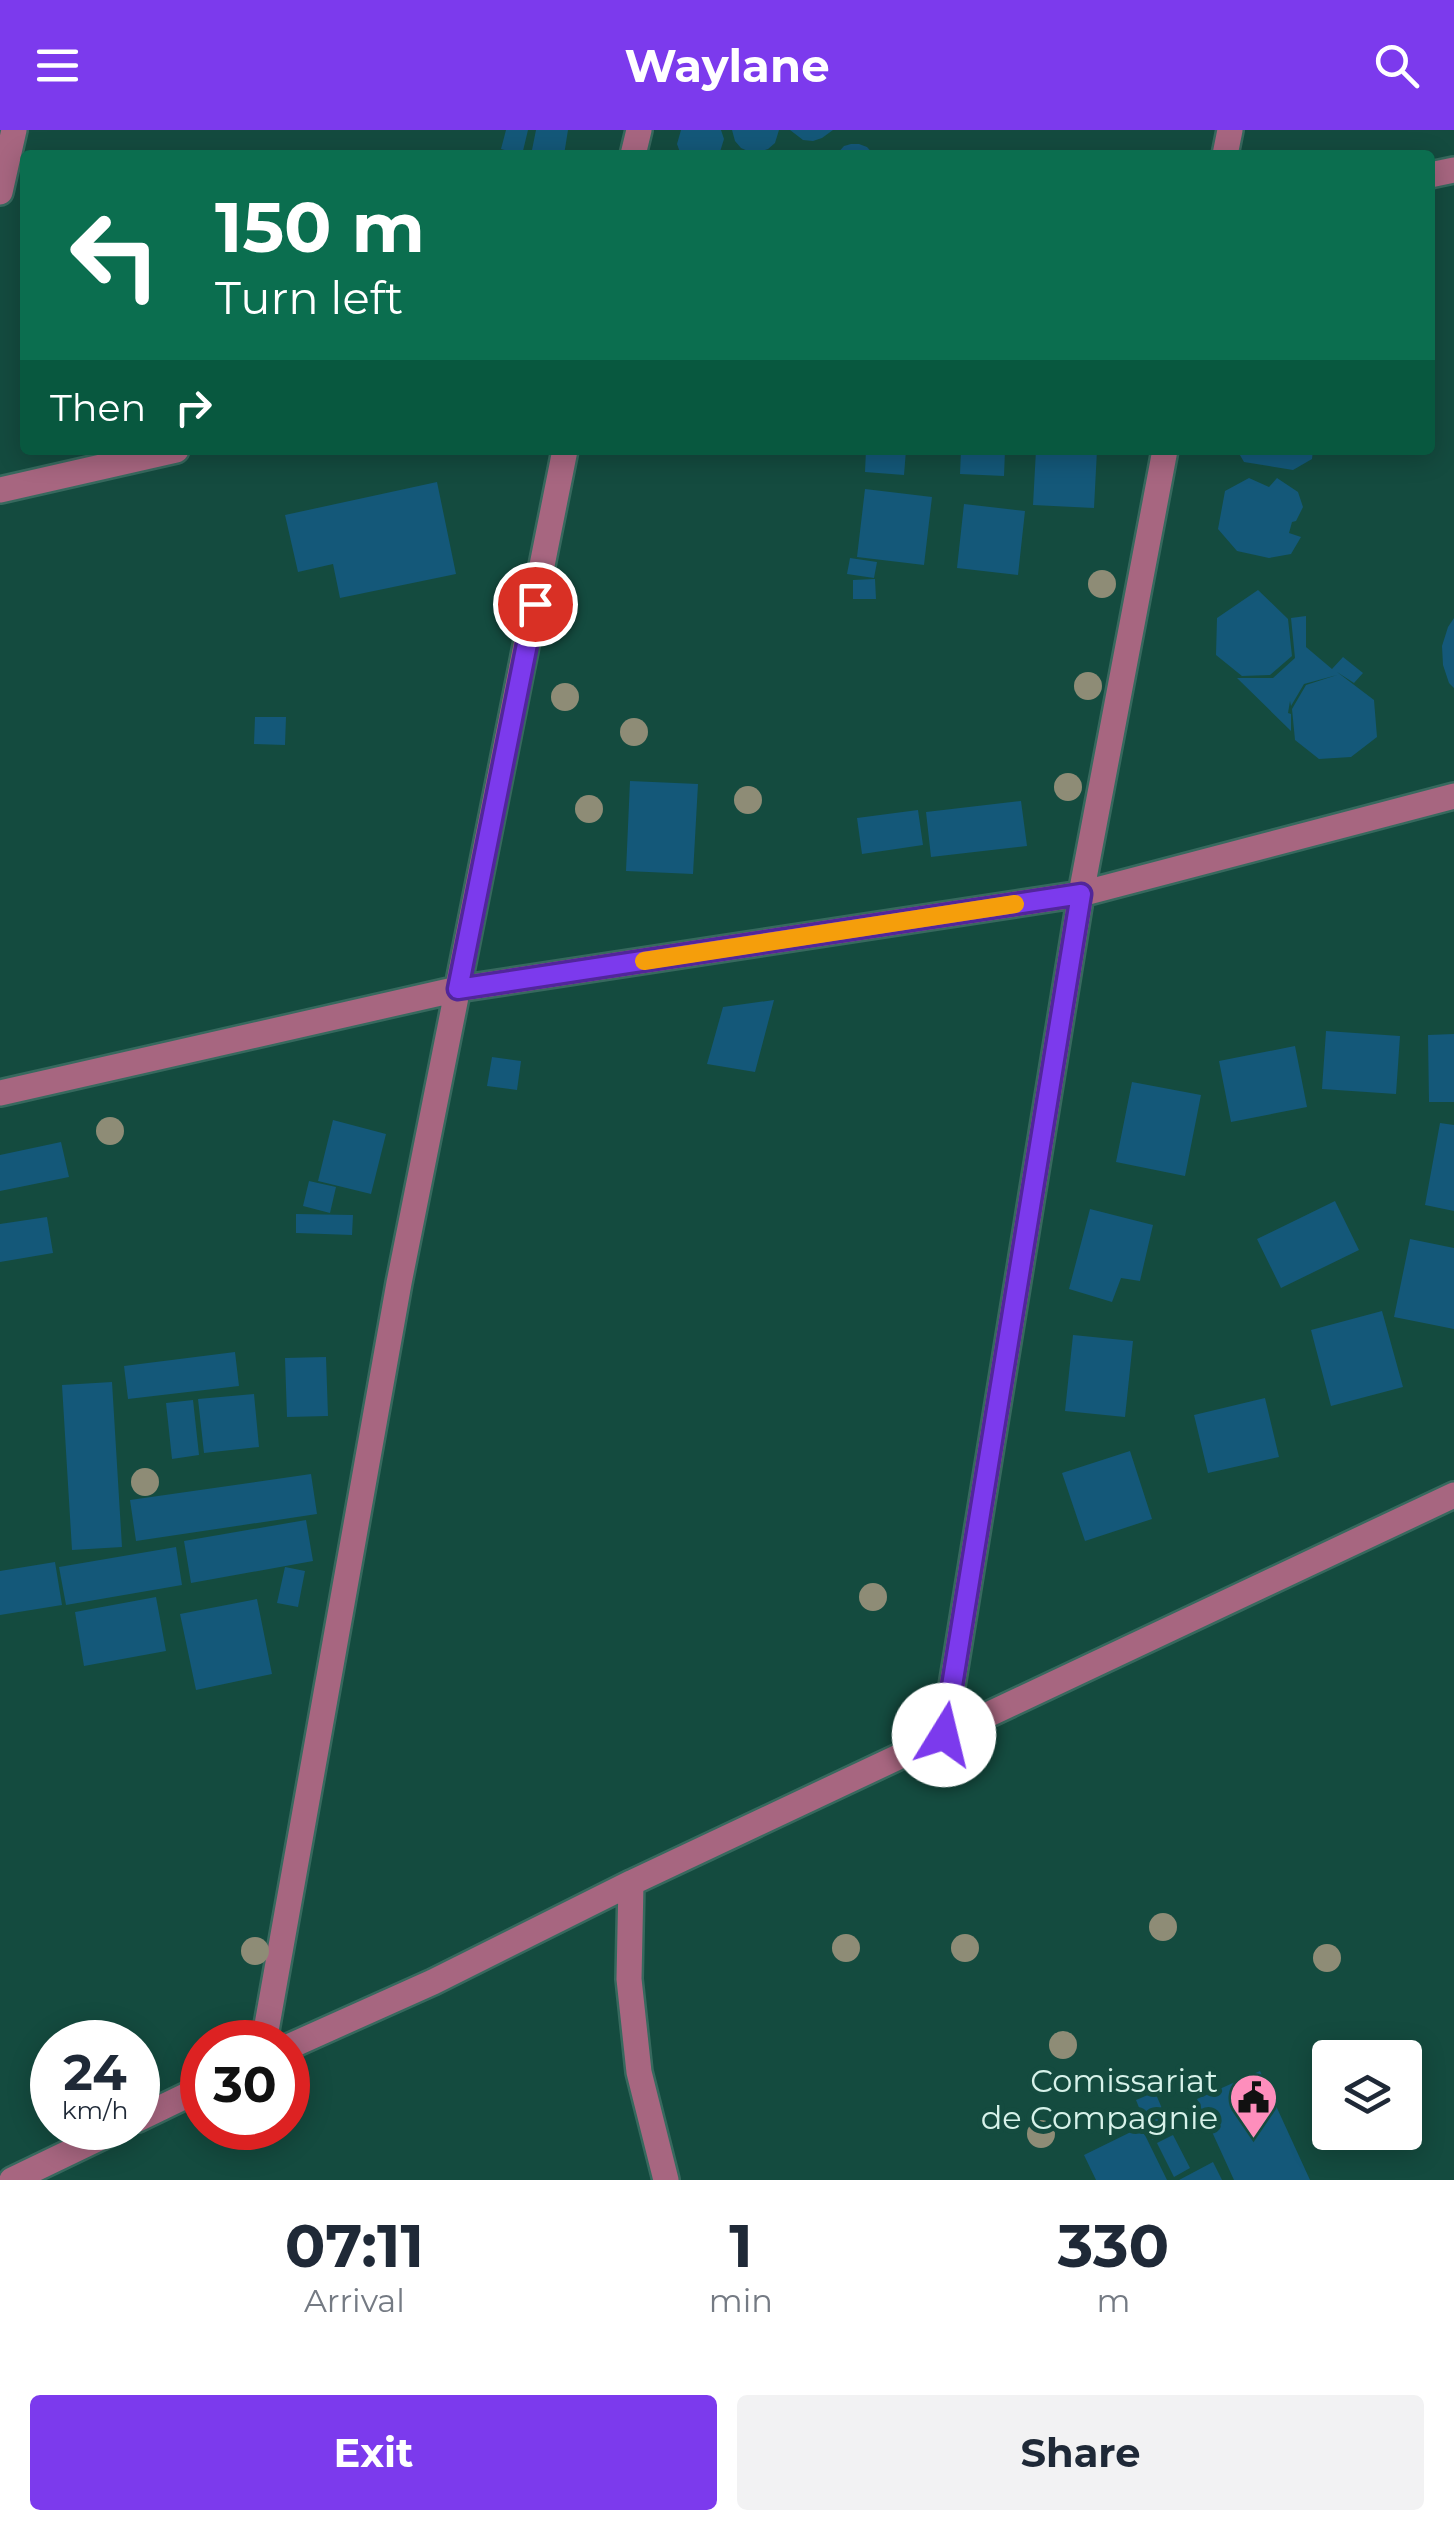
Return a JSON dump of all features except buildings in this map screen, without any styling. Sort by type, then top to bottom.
[{"type":"street","points":[[0,192],[14,130]]},
{"type":"street","points":[[0,490],[154,455]]},
{"type":"street","points":[[268,2020],[400,1283],[564,455]]},
{"type":"street","points":[[944,1735],[1081,894],[1164,455]]},
{"type":"street","points":[[0,1093],[458,989],[1081,894],[1454,796]]},
{"type":"street","points":[[310,2037],[1454,1495]]},
{"type":"street","points":[[632,1883],[629,1979],[638,2072],[666,2180]]},
{"type":"street","points":[[12,2180],[74,2150]]},
{"type":"slow traffic","points":[[644,961],[1015,904]]},
{"type":"place","name":"Comissariat de Compagnie","points":[[1253,2140]]},
{"type":"route","points":[[535,604],[458,989],[1081,894],[944,1735]]}]
